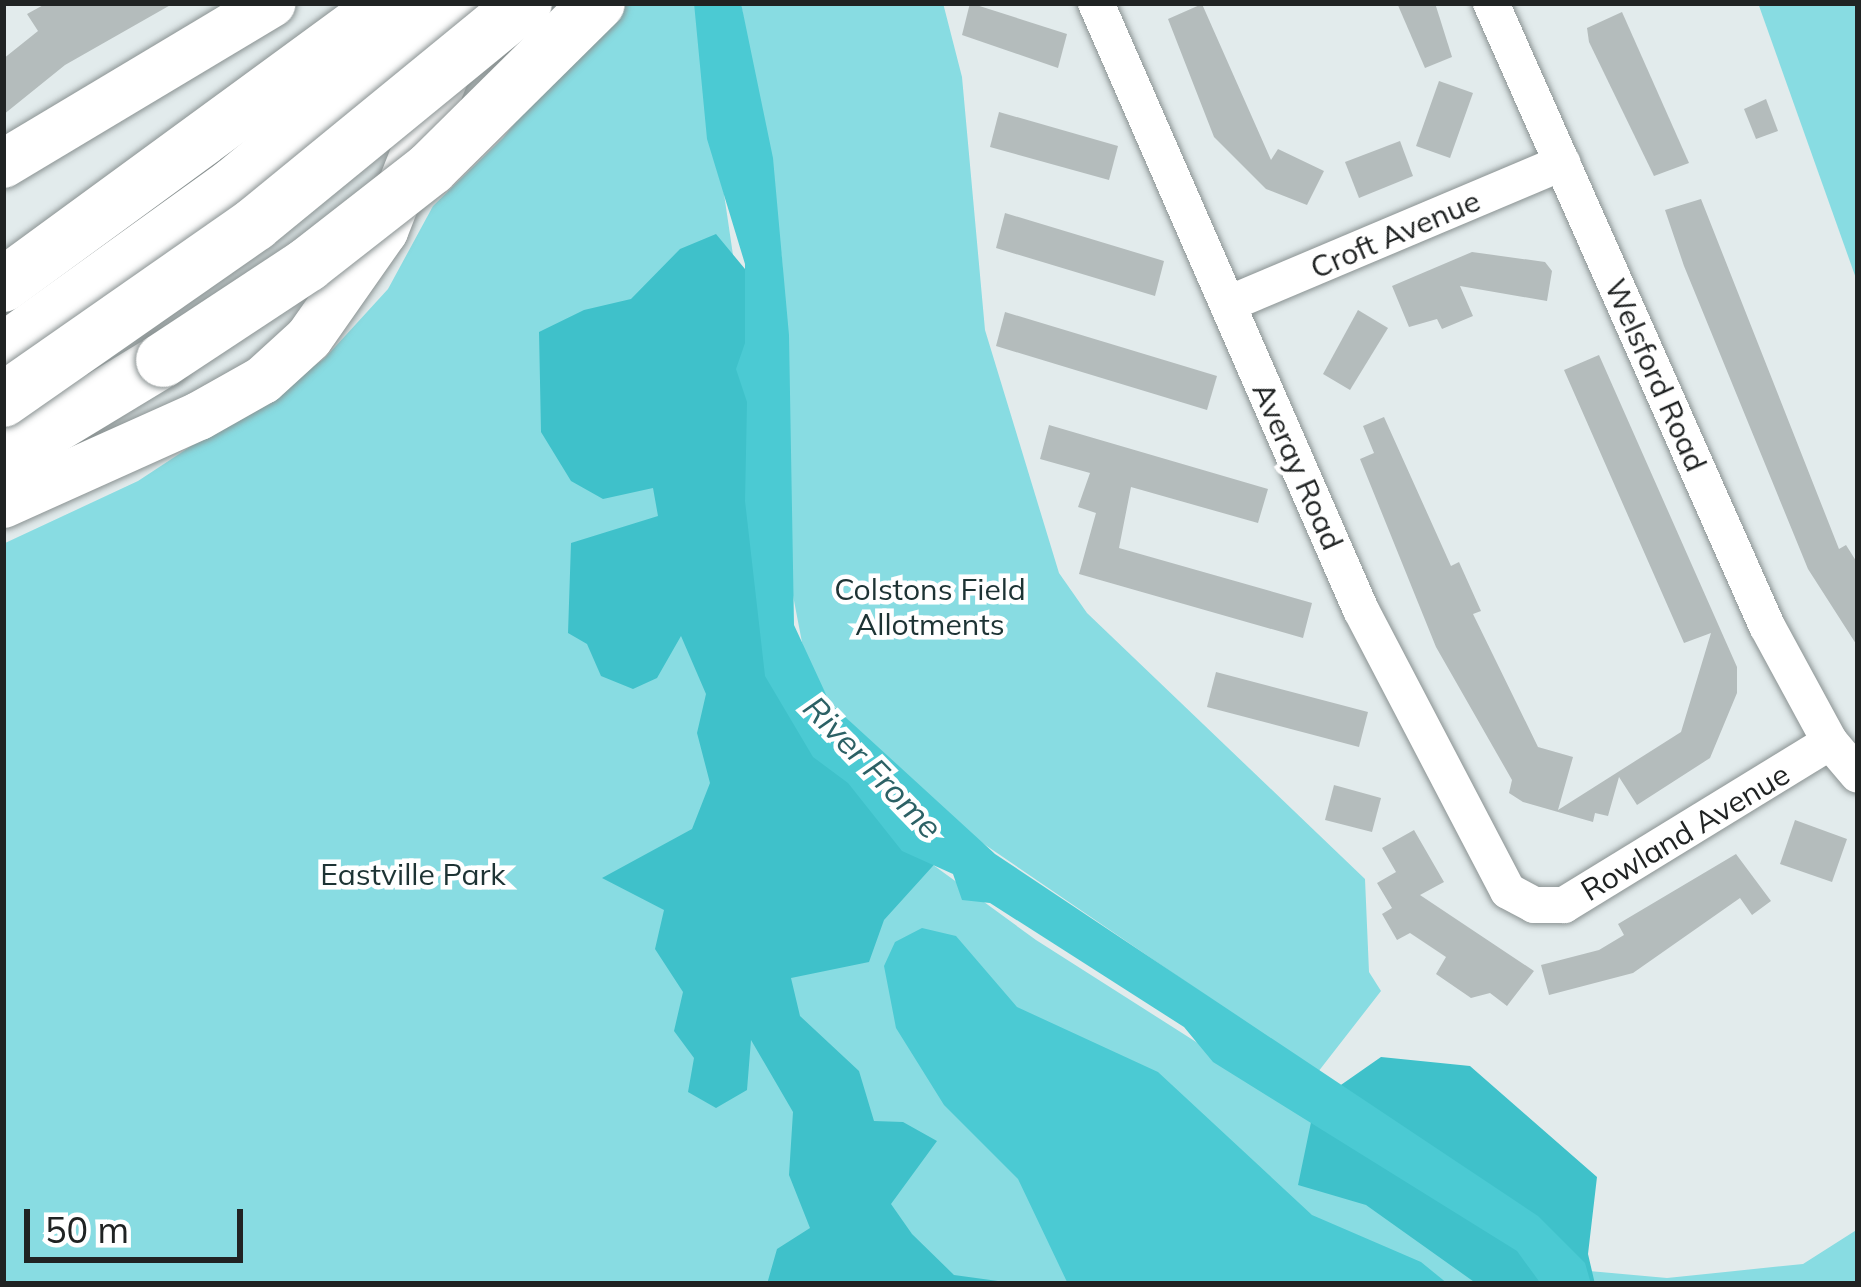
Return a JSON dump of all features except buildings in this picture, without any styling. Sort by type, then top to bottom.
[{"type":"highway","points":[[3,285],[388,3]]},
{"type":"highway","points":[[3,400],[255,224],[525,3]]},
{"type":"highway","points":[[3,457],[307,265],[430,167],[598,3]]},
{"type":"highway","points":[[3,351],[232,186],[465,5]]},
{"type":"main road","points":[[3,164],[272,3]]},
{"type":"main road","points":[[3,504],[199,416],[263,380],[309,338],[350,288],[393,213],[465,5]]},
{"type":"street","name":"Averay Road","points":[[1096,3],[1361,610],[1486,862],[1508,891],[1534,905]]},
{"type":"street","name":"Welsford Road","points":[[1491,3],[1767,626],[1830,742],[1858,775]]},
{"type":"street","name":"Croft Avenue","points":[[1228,304],[1562,163]]},
{"type":"street","name":"Rowland Avenue","points":[[1534,905],[1564,905],[1590,891],[1830,742]]},
{"type":"green space","name":"Eastville Park","points":[[613,3],[696,3],[738,289],[758,620],[914,851],[1036,940],[1383,1161],[1535,1284],[3,1284],[3,544],[138,481],[324,359],[388,289],[433,206],[503,138]]},
{"type":"green space","name":"Colstons Field Allotments","points":[[741,3],[943,3],[962,77],[985,330],[1059,573],[1087,613],[1365,879],[1369,972],[1381,991],[1318,1072],[953,823],[831,703],[805,658],[791,585],[782,259]]},
{"type":"green space","points":[[1758,3],[1858,3],[1858,284]]},
{"type":"green space","points":[[1858,1229],[1858,1284],[1576,1284],[1578,1270],[1667,1278],[1803,1264]]},
{"type":"shaded area","points":[[716,234],[745,269],[774,625],[941,857],[884,920],[869,962],[791,978],[800,1016],[859,1071],[874,1121],[903,1122],[937,1141],[891,1204],[912,1234],[954,1275],[1019,1284],[767,1284],[777,1249],[810,1228],[789,1175],[793,1112],[751,1040],[747,1090],[716,1108],[688,1092],[694,1058],[674,1031],[683,992],[655,949],[664,910],[602,878],[692,829],[710,783],[697,733],[706,694],[681,636],[657,678],[633,689],[601,676],[587,644],[568,633],[571,543],[658,516],[653,488],[603,499],[571,481],[541,432],[539,332],[584,310],[631,299],[680,249]]},
{"type":"shaded area","points":[[1381,1057],[1470,1066],[1597,1177],[1588,1254],[1595,1284],[1477,1284],[1366,1205],[1298,1185],[1315,1103]]},
{"type":"water","name":"River Frome","points":[[694,3],[741,3],[773,158],[789,335],[794,625],[830,703],[995,854],[1538,1216],[1585,1263],[1591,1284],[1541,1284],[1517,1251],[1213,1062],[1184,1027],[990,903],[962,900],[953,874],[902,851],[848,783],[813,757],[765,676],[745,501],[747,402],[736,369],[745,343],[745,264],[707,139]]},
{"type":"water","points":[[922,928],[956,936],[1017,1007],[1158,1072],[1312,1215],[1421,1262],[1448,1284],[1068,1284],[1018,1179],[944,1105],[896,1028],[884,966],[895,942]]}]
